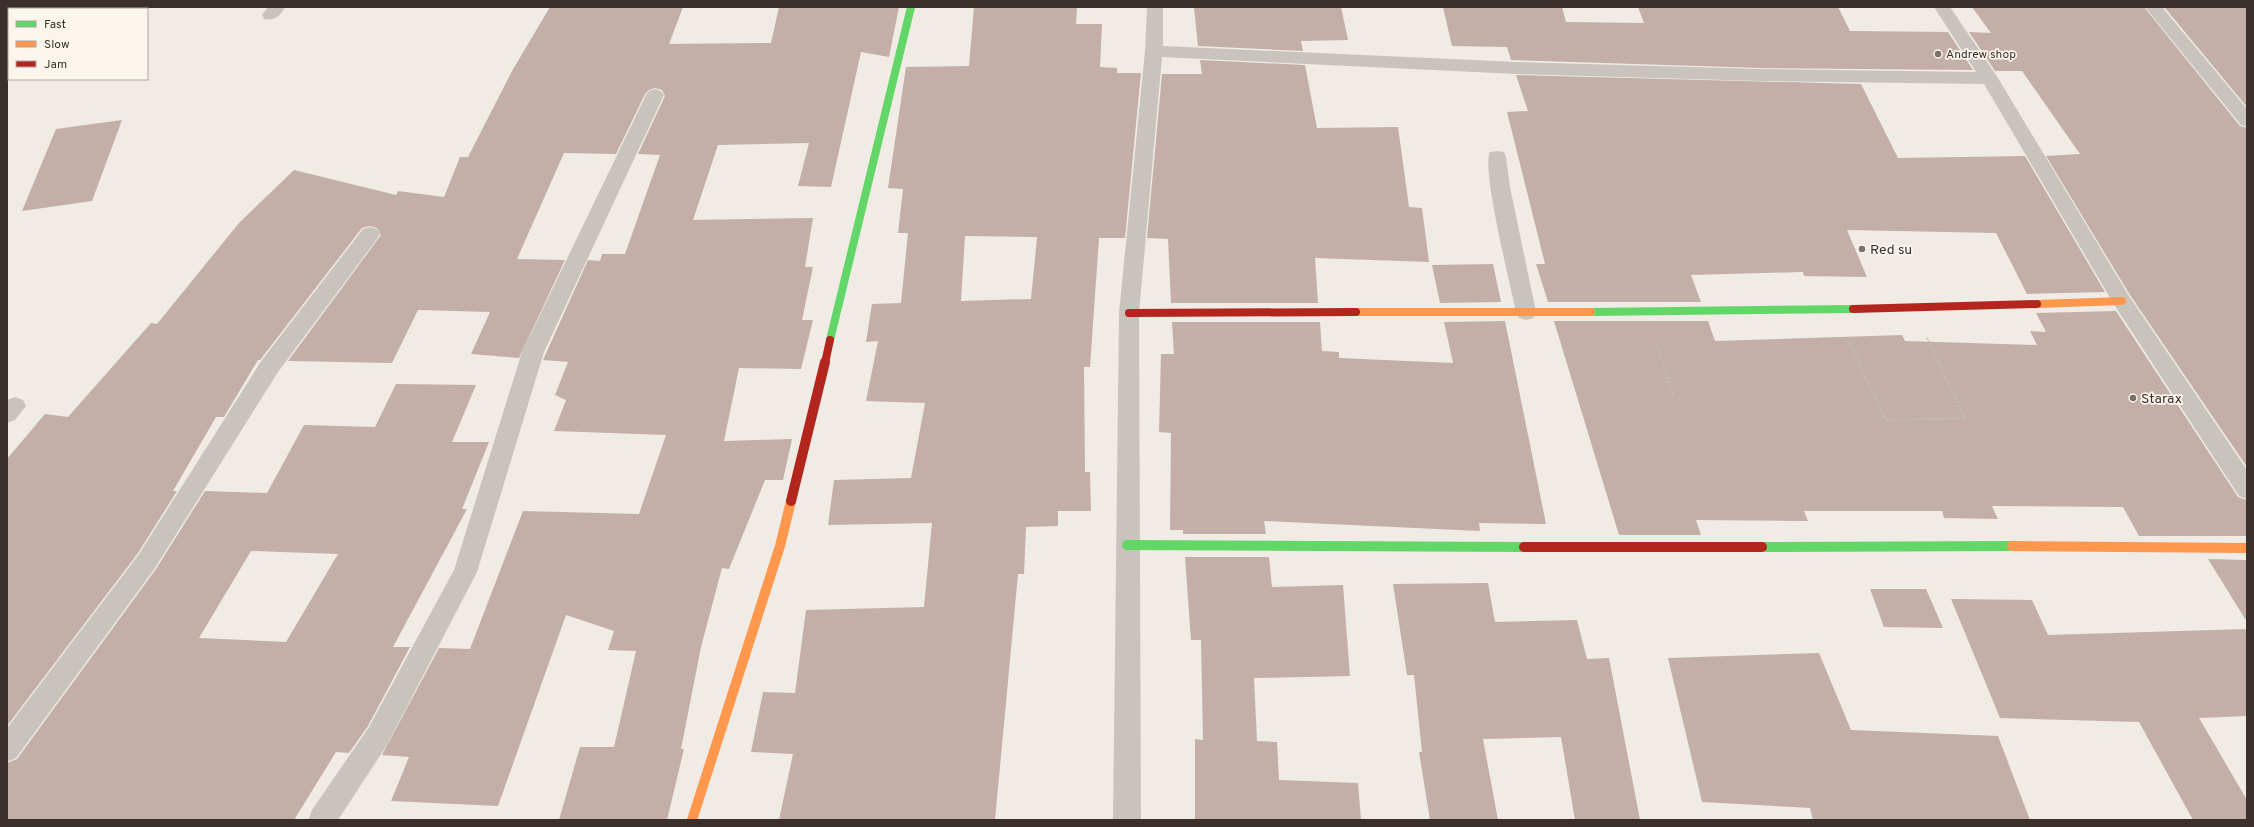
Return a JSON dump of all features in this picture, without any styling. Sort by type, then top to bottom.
[{"type":"street","points":[[692,820],[780,546],[911,7]]},
{"type":"street","points":[[1127,820],[1129,313],[1154,51],[1155,7]]},
{"type":"street","points":[[1942,7],[1989,78],[2122,301],[2247,489]]},
{"type":"street","points":[[2153,7],[2247,121]]},
{"type":"street","points":[[1154,51],[1517,68],[1769,75],[1989,78]]},
{"type":"street","points":[[322,820],[378,736],[465,572],[533,352],[655,96]]},
{"type":"street","points":[[1496,156],[1500,187],[1526,312]]},
{"type":"street","points":[[7,749],[147,561],[270,366],[370,234]]},
{"type":"street","points":[[1129,313],[1526,312],[1834,309],[2122,301]]},
{"type":"street","points":[[1127,545],[1653,548],[1993,546],[2247,548]]},
{"type":"path","points":[[1834,309],[1886,420],[1965,418],[1912,307]]},
{"type":"path","points":[[1646,311],[1674,397]]},
{"type":"building","points":[[550,7],[683,7],[669,44],[771,43],[779,7],[899,7],[889,57],[861,52],[831,187],[798,186],[809,143],[718,145],[693,220],[813,218],[805,267],[813,267],[802,320],[813,320],[801,369],[739,368],[724,441],[792,439],[783,480],[765,480],[729,569],[722,568],[701,647],[681,749],[684,749],[667,820],[559,820],[580,747],[614,747],[636,651],[608,650],[614,631],[566,615],[498,806],[391,801],[409,757],[382,755],[439,648],[470,649],[523,511],[639,514],[666,435],[554,431],[566,400],[555,395],[568,362],[543,360],[588,260],[600,261],[602,254],[625,254],[660,155],[638,154],[665,96],[662,90],[655,88],[649,90],[645,94],[616,154],[564,153],[517,259],[565,260],[519,358],[471,354],[490,312],[418,310],[392,363],[288,361],[381,235],[377,228],[370,226],[362,228],[260,360],[258,360],[224,417],[216,417],[173,491],[177,491],[138,553],[7,726],[7,459],[45,414],[68,417],[151,323],[157,324],[239,223],[294,170],[396,195],[398,191],[444,197],[460,157],[468,157],[512,71]]},
{"type":"building","points":[[974,7],[1077,7],[1076,24],[1102,24],[1100,67],[1117,68],[1117,73],[1141,73],[1125,238],[1099,238],[1090,367],[1084,367],[1085,472],[1090,472],[1091,511],[1058,511],[1058,526],[1026,527],[1024,574],[1018,574],[995,820],[779,820],[793,754],[751,752],[763,692],[795,693],[806,610],[924,607],[932,523],[828,525],[834,480],[911,478],[925,403],[866,401],[878,341],[866,342],[872,304],[901,303],[908,233],[898,233],[903,189],[888,188],[906,67],[969,66]],"holes":[[[965,236],[1037,237],[1031,299],[961,301]]]},
{"type":"building","points":[[1194,7],[1341,7],[1348,40],[1301,41],[1303,51],[1198,46]]},
{"type":"building","points":[[1443,7],[1562,7],[1566,22],[1644,23],[1638,7],[1838,7],[1850,31],[1948,32],[1973,70],[1761,68],[1511,60],[1507,47],[1452,46]]},
{"type":"building","points":[[1972,7],[2144,7],[2240,126],[2247,128],[2247,467],[2130,295],[2046,156],[2080,154],[2022,71],[1995,71],[1969,32],[1991,33]]},
{"type":"building","points":[[2247,7],[2247,107],[2165,8]]},
{"type":"building","points":[[1200,60],[1305,65],[1317,128],[1398,127],[1409,207],[1422,208],[1429,262],[1315,258],[1318,303],[1171,303],[1168,239],[1147,238],[1162,74],[1202,74]]},
{"type":"building","points":[[1516,75],[1861,84],[1898,158],[2025,156],[2105,292],[2027,294],[1996,233],[1847,230],[1867,277],[1804,276],[1803,272],[1691,275],[1701,302],[1548,302],[1536,264],[1545,264],[1507,112],[1528,111]]},
{"type":"building","points":[[122,120],[92,201],[22,211],[56,129]]},
{"type":"building","points":[[1493,264],[1501,302],[1440,303],[1432,265]]},
{"type":"building","points":[[2116,311],[2238,497],[2247,500],[2247,536],[2139,536],[2123,507],[1992,506],[1998,519],[1944,518],[1942,511],[1804,511],[1808,521],[1696,520],[1701,535],[1619,535],[1554,321],[1708,321],[1715,341],[1902,335],[1905,341],[2037,345],[2030,331],[2046,332],[2036,313]]},
{"type":"building","points":[[1505,321],[1546,524],[1479,523],[1480,531],[1264,521],[1266,534],[1183,534],[1183,530],[1170,530],[1171,433],[1159,432],[1161,354],[1174,354],[1172,322],[1320,322],[1322,351],[1339,352],[1339,358],[1453,363],[1444,322]]},
{"type":"building","points":[[396,384],[476,385],[452,442],[489,442],[462,509],[467,509],[393,647],[410,647],[368,726],[349,753],[336,752],[294,820],[7,820],[7,763],[17,759],[156,569],[205,491],[267,493],[304,425],[375,427]],"holes":[[[251,551],[338,554],[286,642],[199,638]]]},
{"type":"building","points":[[1185,557],[1269,557],[1272,587],[1343,585],[1350,676],[1254,678],[1257,741],[1277,742],[1279,780],[1358,783],[1361,820],[1195,820],[1195,739],[1203,740],[1201,640],[1191,640]]},
{"type":"building","points":[[2208,559],[2247,560],[2247,622]]},
{"type":"building","points":[[1488,583],[1495,622],[1577,620],[1587,659],[1609,658],[1640,820],[1575,820],[1561,737],[1483,739],[1498,820],[1430,820],[1419,752],[1422,752],[1414,675],[1407,675],[1393,584]]},
{"type":"building","points":[[1870,589],[1926,589],[1943,628],[1884,627]]},
{"type":"building","points":[[1951,599],[2032,600],[2048,635],[2247,629],[2247,716],[2199,718],[2247,800],[2247,820],[2193,820],[2139,722],[2000,718]]},
{"type":"building","points":[[1819,653],[1851,730],[1998,736],[2030,820],[1813,820],[1810,808],[1702,802],[1668,658]]},
{"type":"traffic: fast","points":[[830,340],[911,7]]},
{"type":"traffic: fast","points":[[1591,312],[1853,309]]},
{"type":"traffic: fast","points":[[1127,545],[1524,547]]},
{"type":"traffic: fast","points":[[1762,547],[2012,546]]},
{"type":"traffic: slow","points":[[2037,304],[2122,301]]},
{"type":"traffic: slow","points":[[1356,312],[1591,312]]},
{"type":"traffic: slow","points":[[692,820],[780,546],[791,501]]},
{"type":"traffic: slow","points":[[2012,546],[2247,548]]},
{"type":"traffic: jam","points":[[1853,309],[2037,304]]},
{"type":"traffic: jam","points":[[1129,313],[1356,312]]},
{"type":"traffic: jam","points":[[791,501],[830,340]]},
{"type":"traffic: jam","points":[[1524,547],[1762,547]]},
{"type":"place","name":"Andrew shop","points":[[1938,54]]},
{"type":"place","name":"Red su","points":[[1862,249]]},
{"type":"place","name":"Starax","points":[[2133,398]]}]
